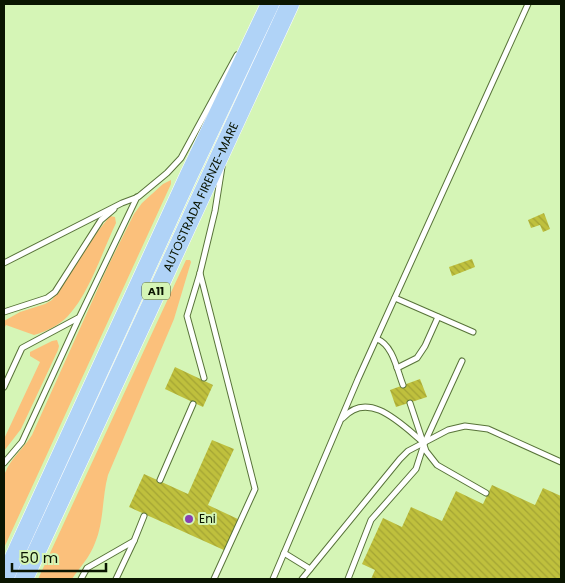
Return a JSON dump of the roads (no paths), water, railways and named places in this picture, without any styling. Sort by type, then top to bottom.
[{"type":"highway","name":"AUTOSTRADA FIRENZE-MARE","points":[[4,579],[268,4]]},
{"type":"highway","name":"AUTOSTRADA FIRENZE-MARE","points":[[24,579],[290,4]]},
{"type":"lane","points":[[247,37],[268,4]]},
{"type":"lane","points":[[273,579],[338,426],[528,4]]},
{"type":"lane","points":[[4,263],[122,203],[138,197],[167,173],[181,158],[242,46]]},
{"type":"lane","points":[[204,378],[188,316],[215,211],[227,137]]},
{"type":"lane","points":[[4,463],[22,442],[79,318],[138,197]]},
{"type":"lane","points":[[4,312],[47,298],[55,292],[101,220],[122,203]]},
{"type":"lane","points":[[200,273],[256,489],[214,579]]},
{"type":"lane","points":[[395,298],[473,332]]},
{"type":"lane","points":[[397,368],[417,358],[425,346],[438,317]]},
{"type":"lane","points":[[4,387],[22,348],[79,318]]},
{"type":"lane","points":[[377,339],[386,344],[403,385]]},
{"type":"lane","points":[[348,579],[371,520],[416,469],[424,444],[462,361]]},
{"type":"lane","points":[[410,403],[426,451],[437,465],[486,492]]},
{"type":"lane","points":[[160,480],[193,404]]},
{"type":"lane","points":[[338,426],[349,412],[364,406],[390,416],[424,444]]},
{"type":"lane","points":[[302,579],[400,458],[408,451],[456,427],[481,427],[561,462]]},
{"type":"lane","points":[[116,579],[144,516]]},
{"type":"lane","points":[[81,579],[87,568],[134,541]]},
{"type":"lane","points":[[284,553],[310,569]]},
{"type":"place","name":"Eni","points":[[189,519]]}]
